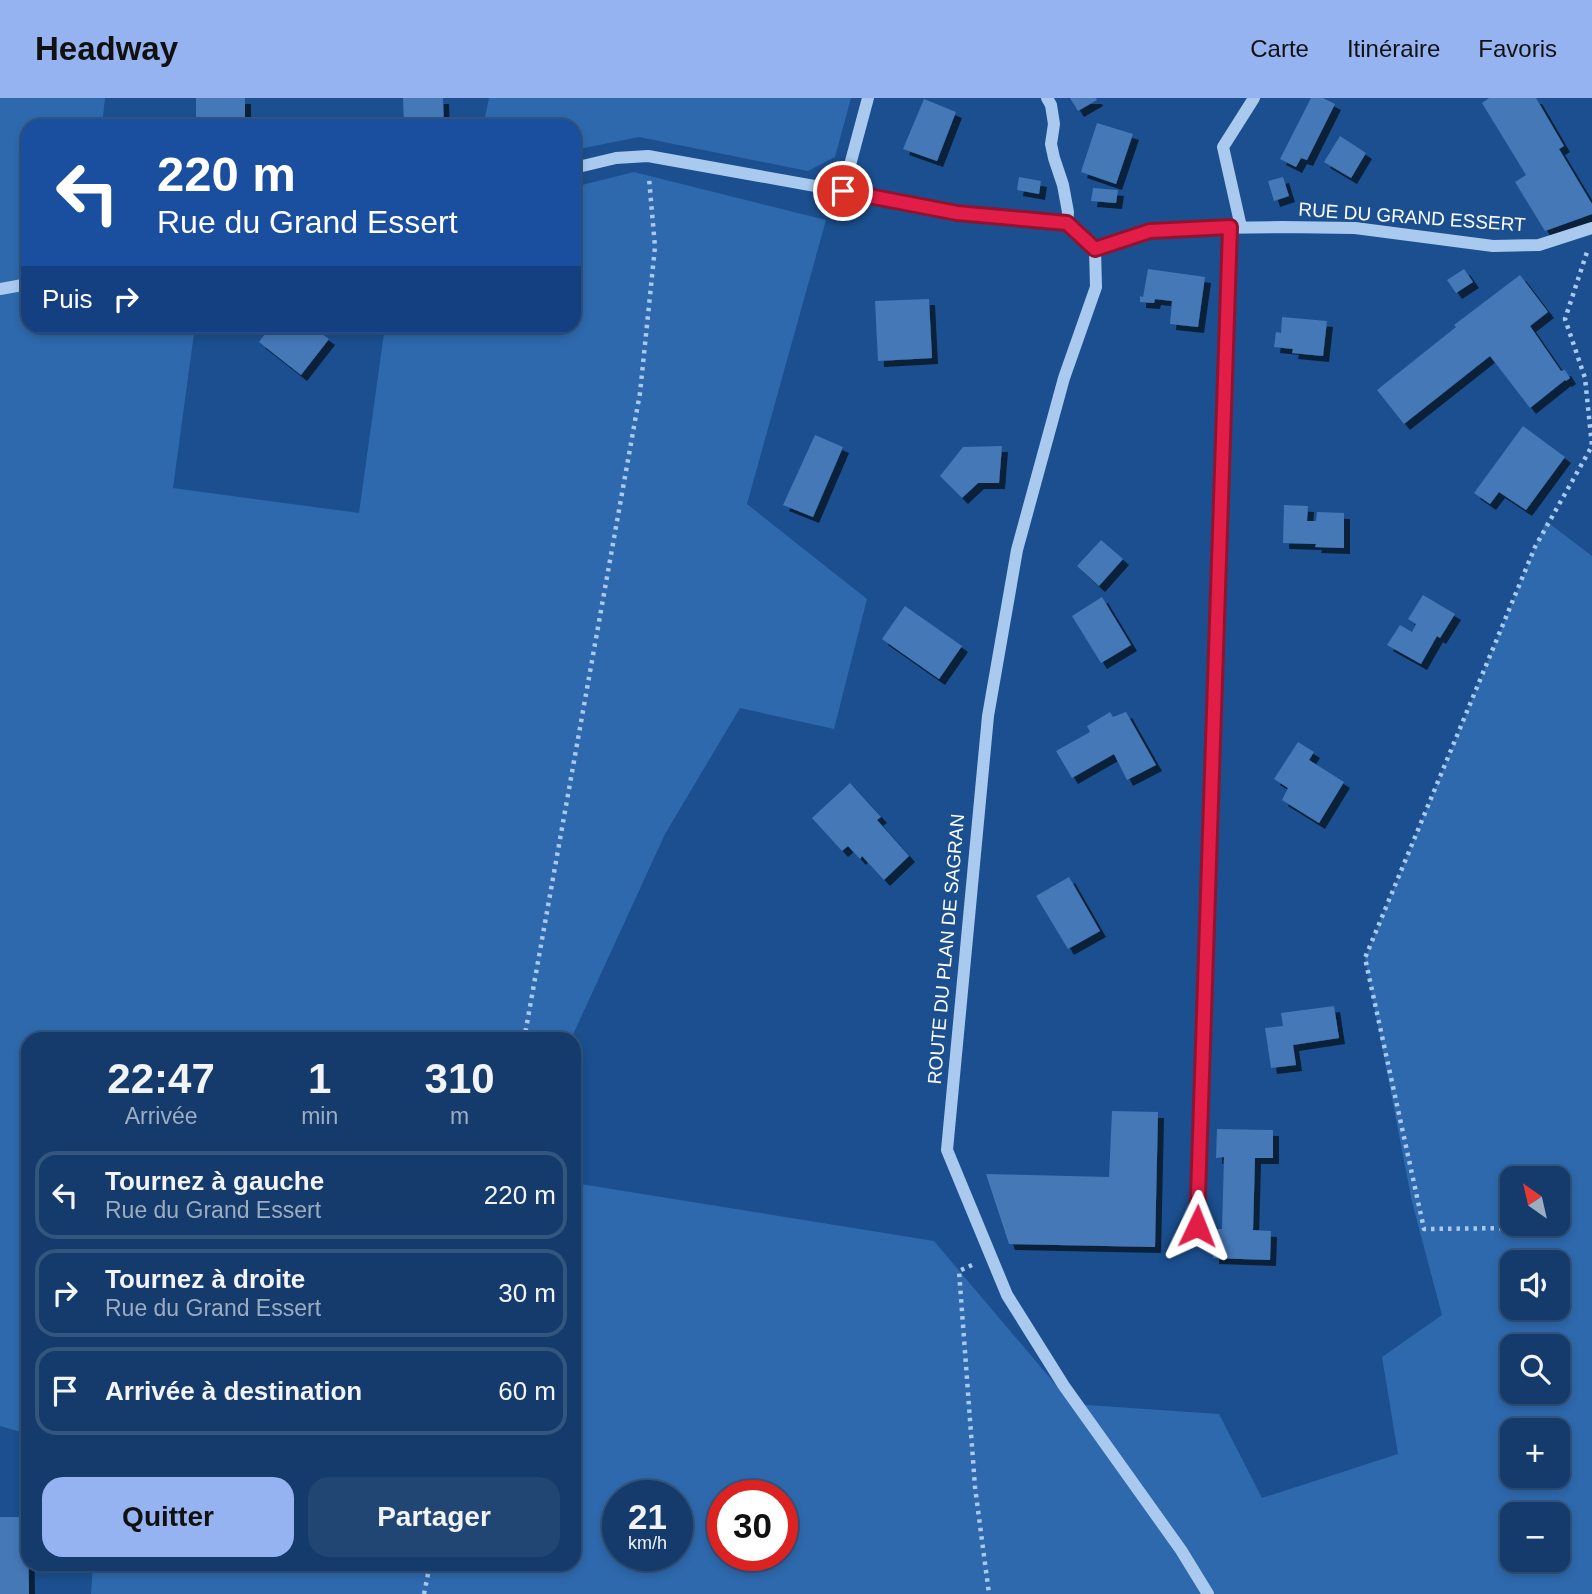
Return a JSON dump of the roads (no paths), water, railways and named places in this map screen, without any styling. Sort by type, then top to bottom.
[{"type":"street","points":[[843,191],[867,98]]},
{"type":"street","points":[[1047,98],[1054,124],[1051,144],[1063,185],[1068,212],[1067,223]]},
{"type":"street","points":[[1197,1226],[1235,227],[1223,147],[1254,98]]},
{"type":"street","points":[[581,166],[617,158],[648,156],[957,213],[1067,223],[1095,249]]},
{"type":"street","name":"RUE DU GRAND ESSERT","points":[[1095,249],[1150,231],[1235,227],[1355,228],[1493,246],[1539,245],[1592,228]]},
{"type":"street","name":"ROUTE DU PLAN DE SAGRAN","points":[[1095,249],[1096,287],[1064,378],[1017,550],[988,716],[947,1150],[1007,1295],[1064,1386],[1181,1550],[1208,1594]]},
{"type":"street","points":[[0,289],[21,285]]}]
